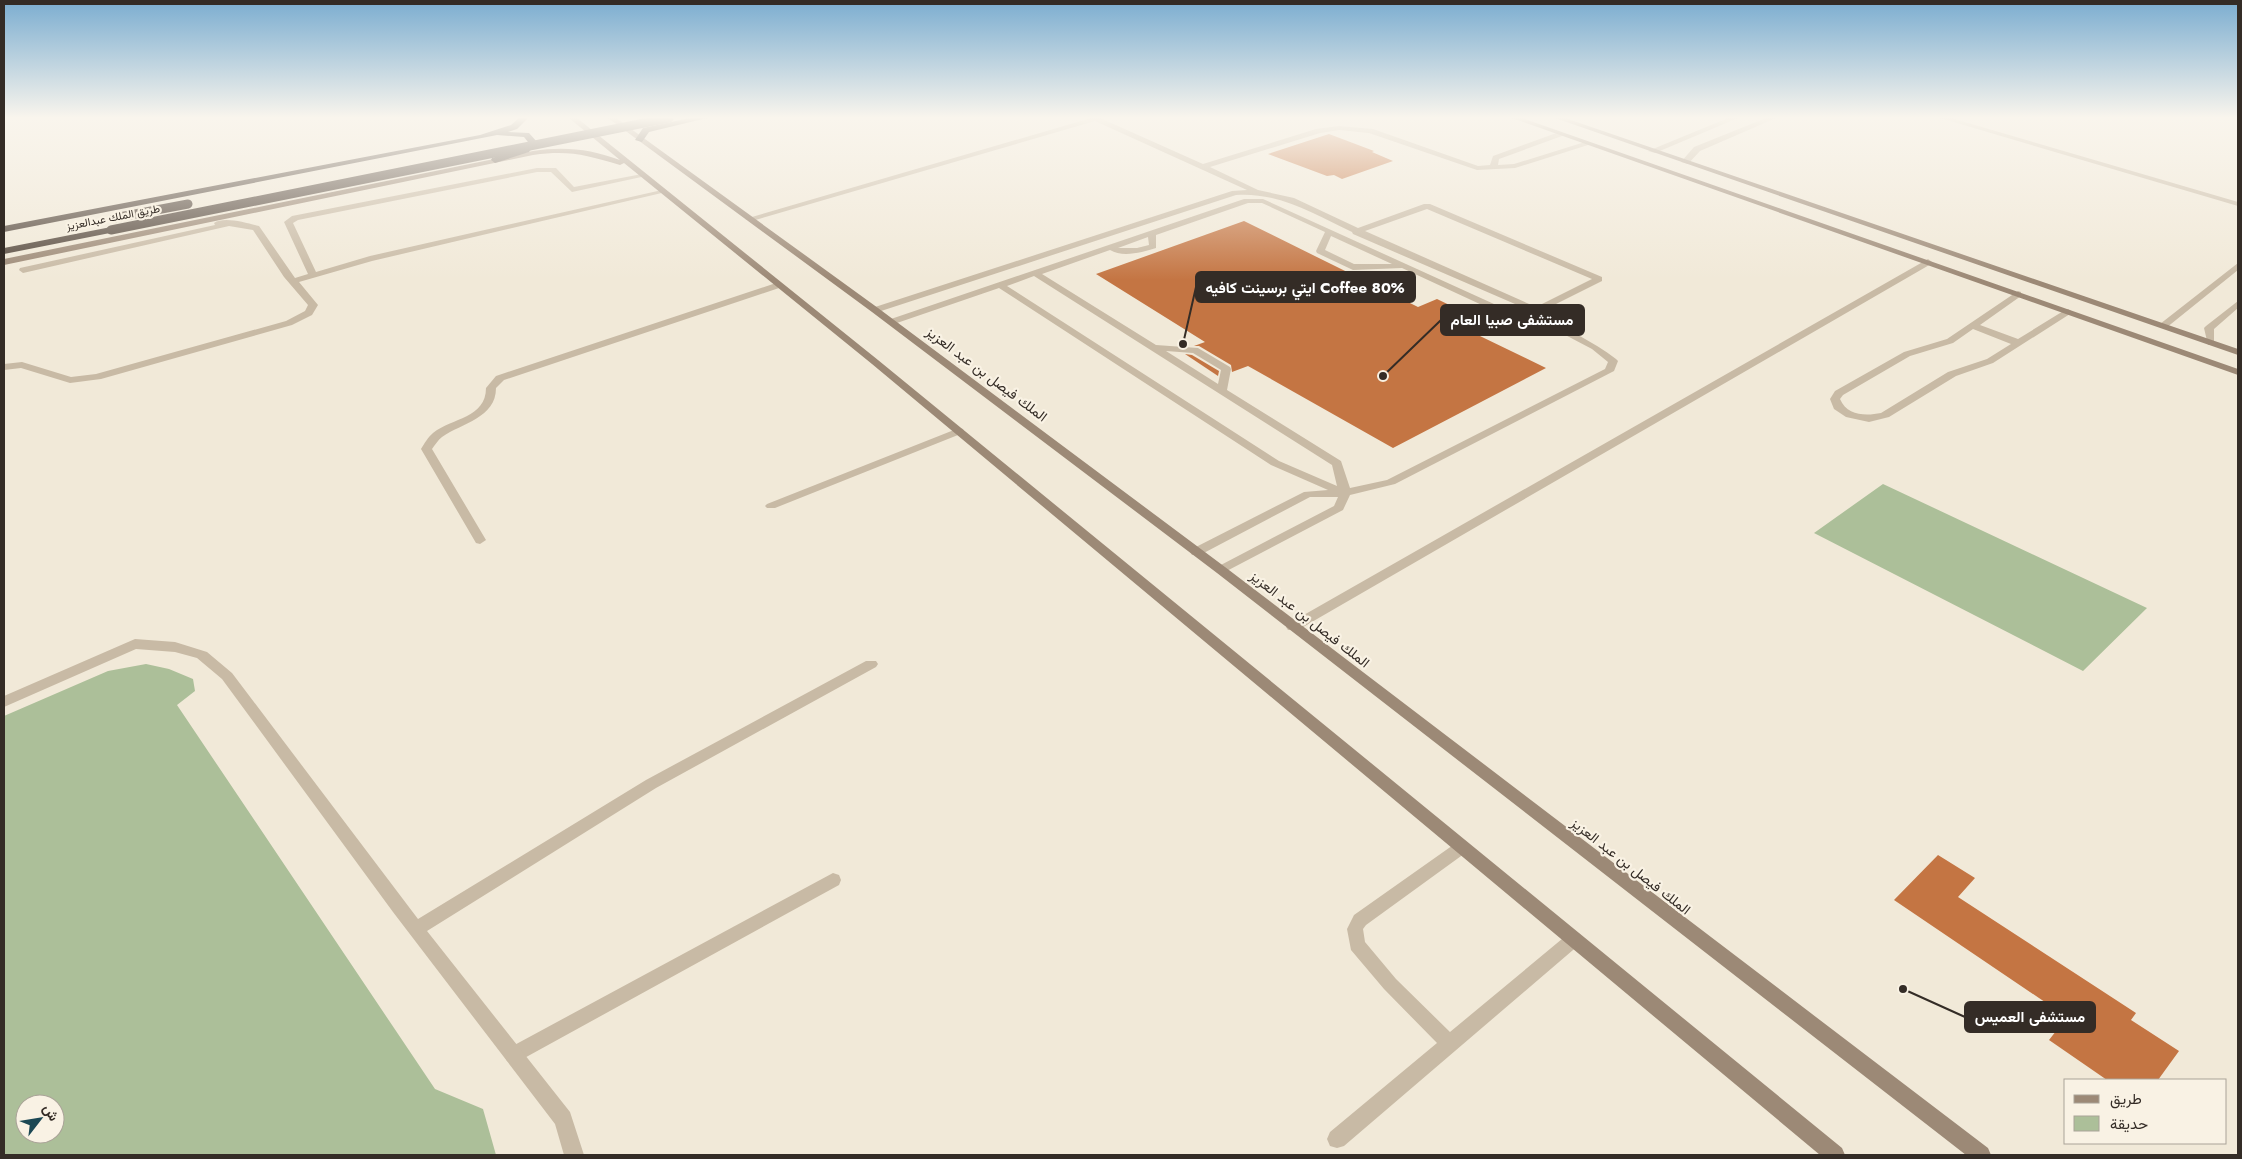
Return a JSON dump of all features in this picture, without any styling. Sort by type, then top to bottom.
[{"type":"highway","points":[[4,229],[297,172]]},
{"type":"highway","name":"طريق الملك عبدالعزيز","points":[[4,239],[350,172]]},
{"type":"highway","name":"طريق الملك عبدالعزيز","points":[[4,251],[400,172]]},
{"type":"street","points":[[4,262],[438,172]]},
{"type":"street","points":[[312,275],[288,222],[294,218],[526,172]]},
{"type":"street","points":[[555,172],[572,190],[638,172]]},
{"type":"street","points":[[638,172],[959,431],[1835,1155]]},
{"type":"street","name":"الملك فيصل بن عبد العزيز","points":[[684,172],[875,310],[1221,570],[1981,1155]]},
{"type":"street","points":[[749,219],[912,172]]},
{"type":"street","points":[[1214,172],[1256,191]]},
{"type":"street","points":[[1669,172],[2238,372]]},
{"type":"street","points":[[1714,172],[2238,352]]},
{"type":"street","points":[[2129,172],[2238,204]]},
{"type":"street","points":[[2156,172],[2238,196]]},
{"type":"street","points":[[1256,191],[1256,201]]},
{"type":"street","points":[[875,310],[1235,193],[1256,191],[1270,192],[1291,200],[1535,311],[1558,328],[1596,347],[1613,361],[1609,372],[1391,482],[1345,493],[1308,494],[1196,552]]},
{"type":"street","points":[[293,281],[370,259],[662,192]]},
{"type":"street","points":[[891,322],[1236,204],[1263,201],[1512,316],[1558,328]]},
{"type":"street","points":[[1342,238],[1427,206],[1599,279],[1535,311]]},
{"type":"street","points":[[209,221],[226,225]]},
{"type":"street","points":[[4,367],[22,365],[42,370],[55,377],[70,380],[82,379],[288,323],[309,314],[314,305],[284,270],[266,239],[256,228],[245,225],[226,225],[23,270]]},
{"type":"street","points":[[1329,232],[1320,251],[1353,267],[1403,266],[1420,260]]},
{"type":"street","points":[[1293,627],[1928,262]]},
{"type":"street","points":[[2163,326],[2238,266]]},
{"type":"street","points":[[1035,274],[1337,463],[1345,493],[1339,508],[1221,570]]},
{"type":"street","points":[[480,540],[426,449],[436,436],[484,410],[491,399],[491,388],[500,378],[779,285]]},
{"type":"street","points":[[1000,285],[1275,463],[1345,493]]},
{"type":"street","points":[[2018,294],[1950,341],[1907,354],[1839,392],[1835,399],[1838,407],[1850,415],[1869,419],[1885,415],[1952,374],[1990,361],[2068,312]]},
{"type":"street","points":[[2211,343],[2210,328],[2238,304]]},
{"type":"street","points":[[1974,326],[2018,343]]},
{"type":"street","points":[[1153,348],[1195,350],[1226,369],[1222,391]]},
{"type":"street","points":[[771,506],[959,431]]},
{"type":"street","points":[[4,702],[135,644],[175,646],[202,654],[226,676],[416,929],[563,1119],[574,1155]]},
{"type":"street","points":[[416,929],[651,784],[871,664]]},
{"type":"street","points":[[1450,1044],[1390,984],[1357,945],[1355,929],[1360,920],[1462,847]]},
{"type":"street","points":[[513,1055],[833,880]]},
{"type":"street","points":[[1338,1139],[1574,939]]},
{"type":"green space","points":[[1883,484],[2147,608],[2083,671],[1814,533]]},
{"type":"green space","points":[[146,664],[169,669],[193,679],[195,691],[177,705],[435,1089],[483,1109],[496,1155],[4,1155],[4,716],[108,671]]},
{"type":"building","points":[[1317,172],[1362,172],[1342,179],[1334,175],[1327,176]]},
{"type":"building","points":[[1244,221],[1418,307],[1437,299],[1470,315],[1453,323],[1546,368],[1393,448],[1248,366],[1232,372],[1231,365],[1199,346],[1194,346],[1205,342],[1096,274]]},
{"type":"building","points":[[1185,354],[1192,355],[1219,371],[1218,376]]},
{"type":"building","points":[[1938,855],[1975,878],[1958,897],[2136,1013],[2131,1020],[2179,1051],[2159,1079],[2106,1079],[2049,1040],[2067,1017],[1894,900]]},
{"type":"place","name":"ايتي برسينت كافيه Coffee 80%","points":[[1183,344]]},
{"type":"place","name":"مستشفى صبيا العام","points":[[1383,376]]},
{"type":"place","name":"مستشفى العميس","points":[[1903,989]]}]
